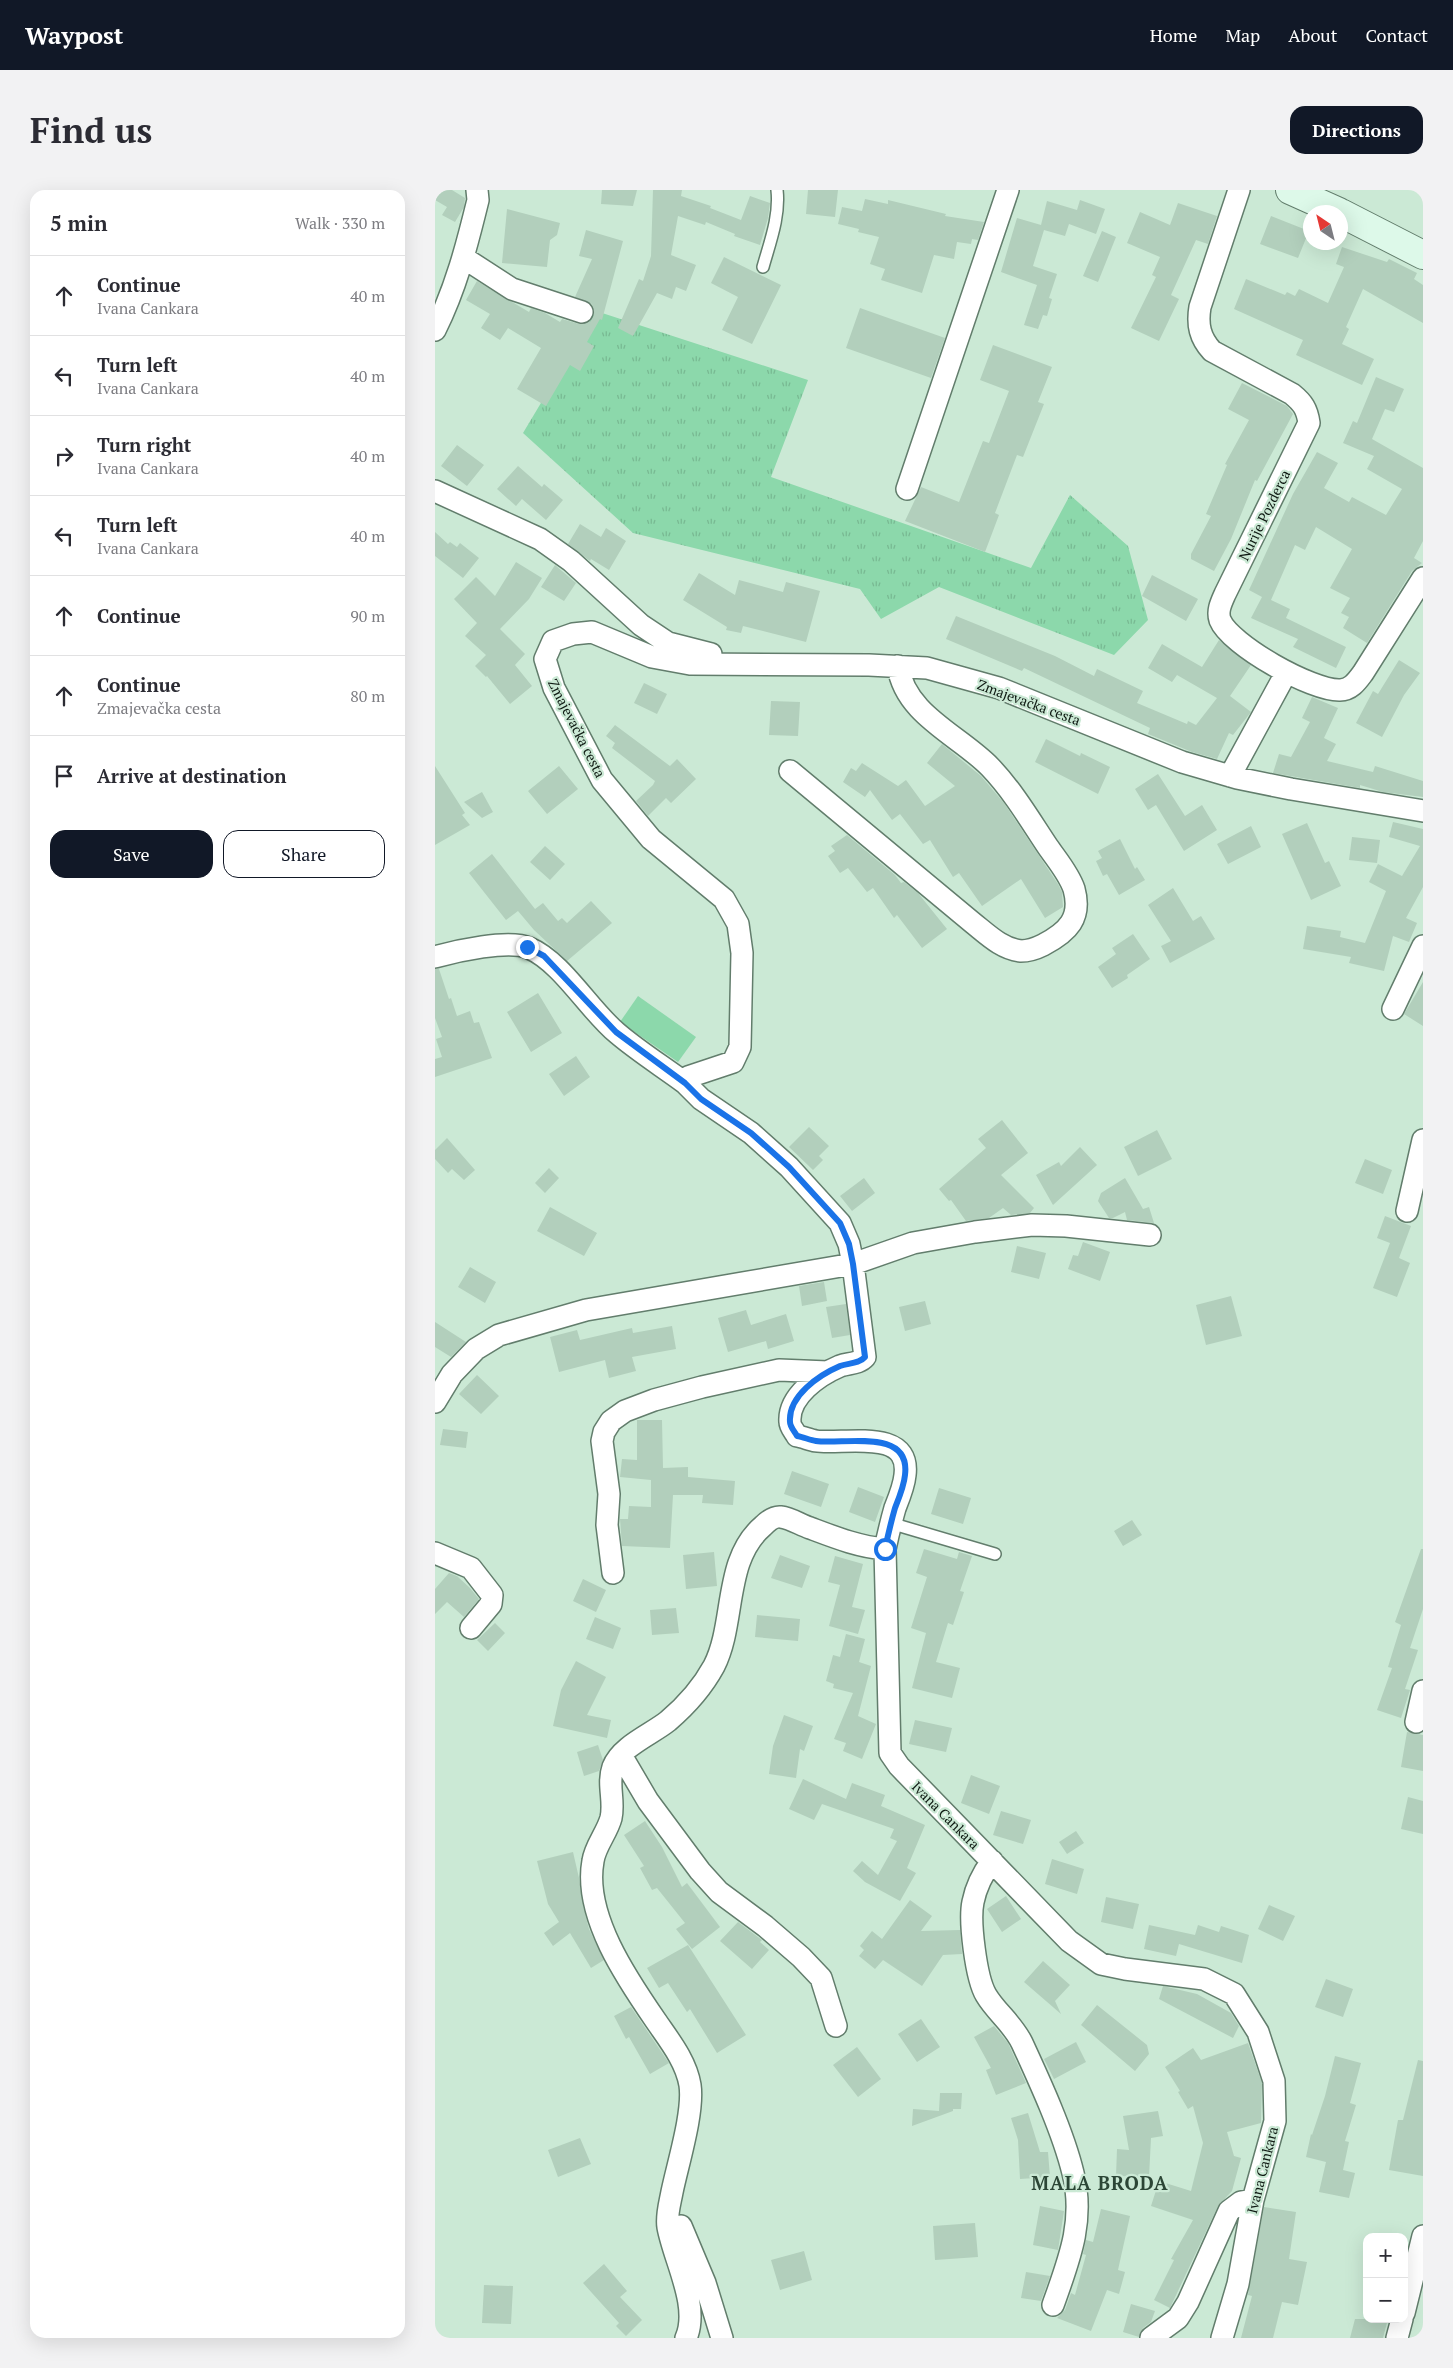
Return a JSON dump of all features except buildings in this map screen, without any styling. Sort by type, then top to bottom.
[{"type":"main road","points":[[1290,190],[1322,205]]},
{"type":"main road","points":[[1348,218],[1423,255]]},
{"type":"street","points":[[435,330],[445,311],[464,258],[477,200],[477,190]]},
{"type":"street","points":[[907,489],[1008,190]]},
{"type":"street","name":"Nurije Pozderca","points":[[1239,190],[1200,307],[1198,320],[1200,331],[1204,342],[1212,351],[1292,394],[1303,403],[1307,411],[1309,423],[1225,594],[1219,608],[1219,618],[1224,627],[1240,642],[1286,673],[1323,688],[1341,690],[1352,687],[1363,673],[1423,578]]},
{"type":"street","points":[[464,258],[512,289],[583,312]]},
{"type":"street","points":[[435,491],[540,539],[571,561],[641,625],[668,643],[709,652],[718,664]]},
{"type":"street","name":"Zmajevačka cesta","points":[[685,1083],[688,1077],[733,1062],[740,1047],[742,953],[738,924],[724,899],[651,839],[602,780],[554,688],[545,660],[553,641],[573,634],[592,632],[652,657],[690,664],[898,666],[927,668],[999,688],[1182,762],[1230,776],[1291,789],[1423,811]]},
{"type":"street","points":[[790,771],[1004,946],[1023,951],[1037,948],[1069,929],[1078,902],[1072,883],[1008,788],[990,767],[963,743],[929,720],[911,698],[899,678],[898,666]]},
{"type":"street","points":[[1230,776],[1286,673]]},
{"type":"street","points":[[435,958],[454,952],[499,945],[527,947],[544,956],[616,1032],[685,1083],[701,1099],[751,1133],[789,1167],[840,1223],[849,1244],[853,1264]]},
{"type":"street","points":[[1393,1009],[1423,946]]},
{"type":"street","points":[[1407,1211],[1423,1140]]},
{"type":"street","points":[[435,1402],[458,1368],[476,1350],[499,1335],[586,1310],[853,1264],[913,1242],[975,1232],[1032,1225],[1074,1226],[1150,1235]]},
{"type":"street","name":"Ivana Cankara","points":[[853,1264],[865,1357],[862,1361],[842,1365],[828,1372],[798,1396],[790,1411],[790,1424],[797,1436],[816,1441],[878,1441],[888,1444],[898,1451],[906,1462],[905,1477],[890,1524],[885,1549],[890,1753],[899,1766],[1069,1941],[1101,1964],[1204,1979],[1234,1994],[1258,2032],[1274,2081],[1275,2121],[1253,2200],[1238,2284],[1222,2338]]},
{"type":"street","points":[[613,1573],[607,1525],[609,1494],[602,1441],[604,1432],[611,1421],[625,1411],[654,1400],[712,1385],[779,1370],[828,1372]]},
{"type":"street","points":[[686,2338],[690,2328],[688,2305],[682,2272],[667,2226],[686,2132],[691,2088],[688,2072],[633,1988],[611,1947],[597,1912],[593,1890],[593,1859],[606,1834],[612,1815],[610,1780],[614,1765],[621,1755],[667,1722],[697,1695],[715,1663],[723,1642],[734,1580],[745,1549],[758,1530],[771,1519],[780,1517],[831,1536],[871,1548],[885,1549]]},
{"type":"street","points":[[435,1553],[471,1568],[492,1595],[491,1604],[471,1628]]},
{"type":"street","points":[[1416,1722],[1423,1690]]},
{"type":"street","points":[[621,1755],[648,1801],[719,1892],[765,1926],[821,1978],[836,2026]]},
{"type":"street","points":[[992,1861],[985,1870],[972,1904],[975,1962],[985,1993],[1021,2041],[1057,2125],[1073,2174],[1078,2214],[1074,2245],[1053,2305]]},
{"type":"street","points":[[1151,2338],[1178,2318],[1189,2302],[1229,2211],[1241,2202],[1253,2200]]},
{"type":"street","points":[[669,2210],[680,2218],[682,2232],[705,2283],[722,2338]]},
{"type":"street","points":[[1408,2297],[1423,2236]]},
{"type":"street","points":[[1397,2338],[1402,2323]]},
{"type":"lane","points":[[763,267],[779,202],[777,190]]},
{"type":"lane","points":[[890,1524],[995,1554]]},
{"type":"green space","points":[[596,311],[808,380],[771,477],[1031,568],[1070,495],[1128,546],[1148,620],[1114,655],[939,587],[881,619],[860,589],[633,533],[523,433]]},
{"type":"green space","points":[[638,996],[696,1037],[678,1062],[620,1022]]},
{"type":"district","name":"MALA BRODA","points":[[1100,2182]]},
{"type":"route","points":[[527,947],[544,956],[616,1032],[685,1083],[701,1099],[751,1133],[789,1167],[840,1223],[849,1244],[853,1264],[866,1353],[862,1361],[842,1365],[828,1372],[798,1396],[790,1411],[790,1424],[797,1436],[816,1441],[878,1441],[888,1444],[898,1451],[906,1462],[905,1477],[890,1524],[885,1549]]}]
